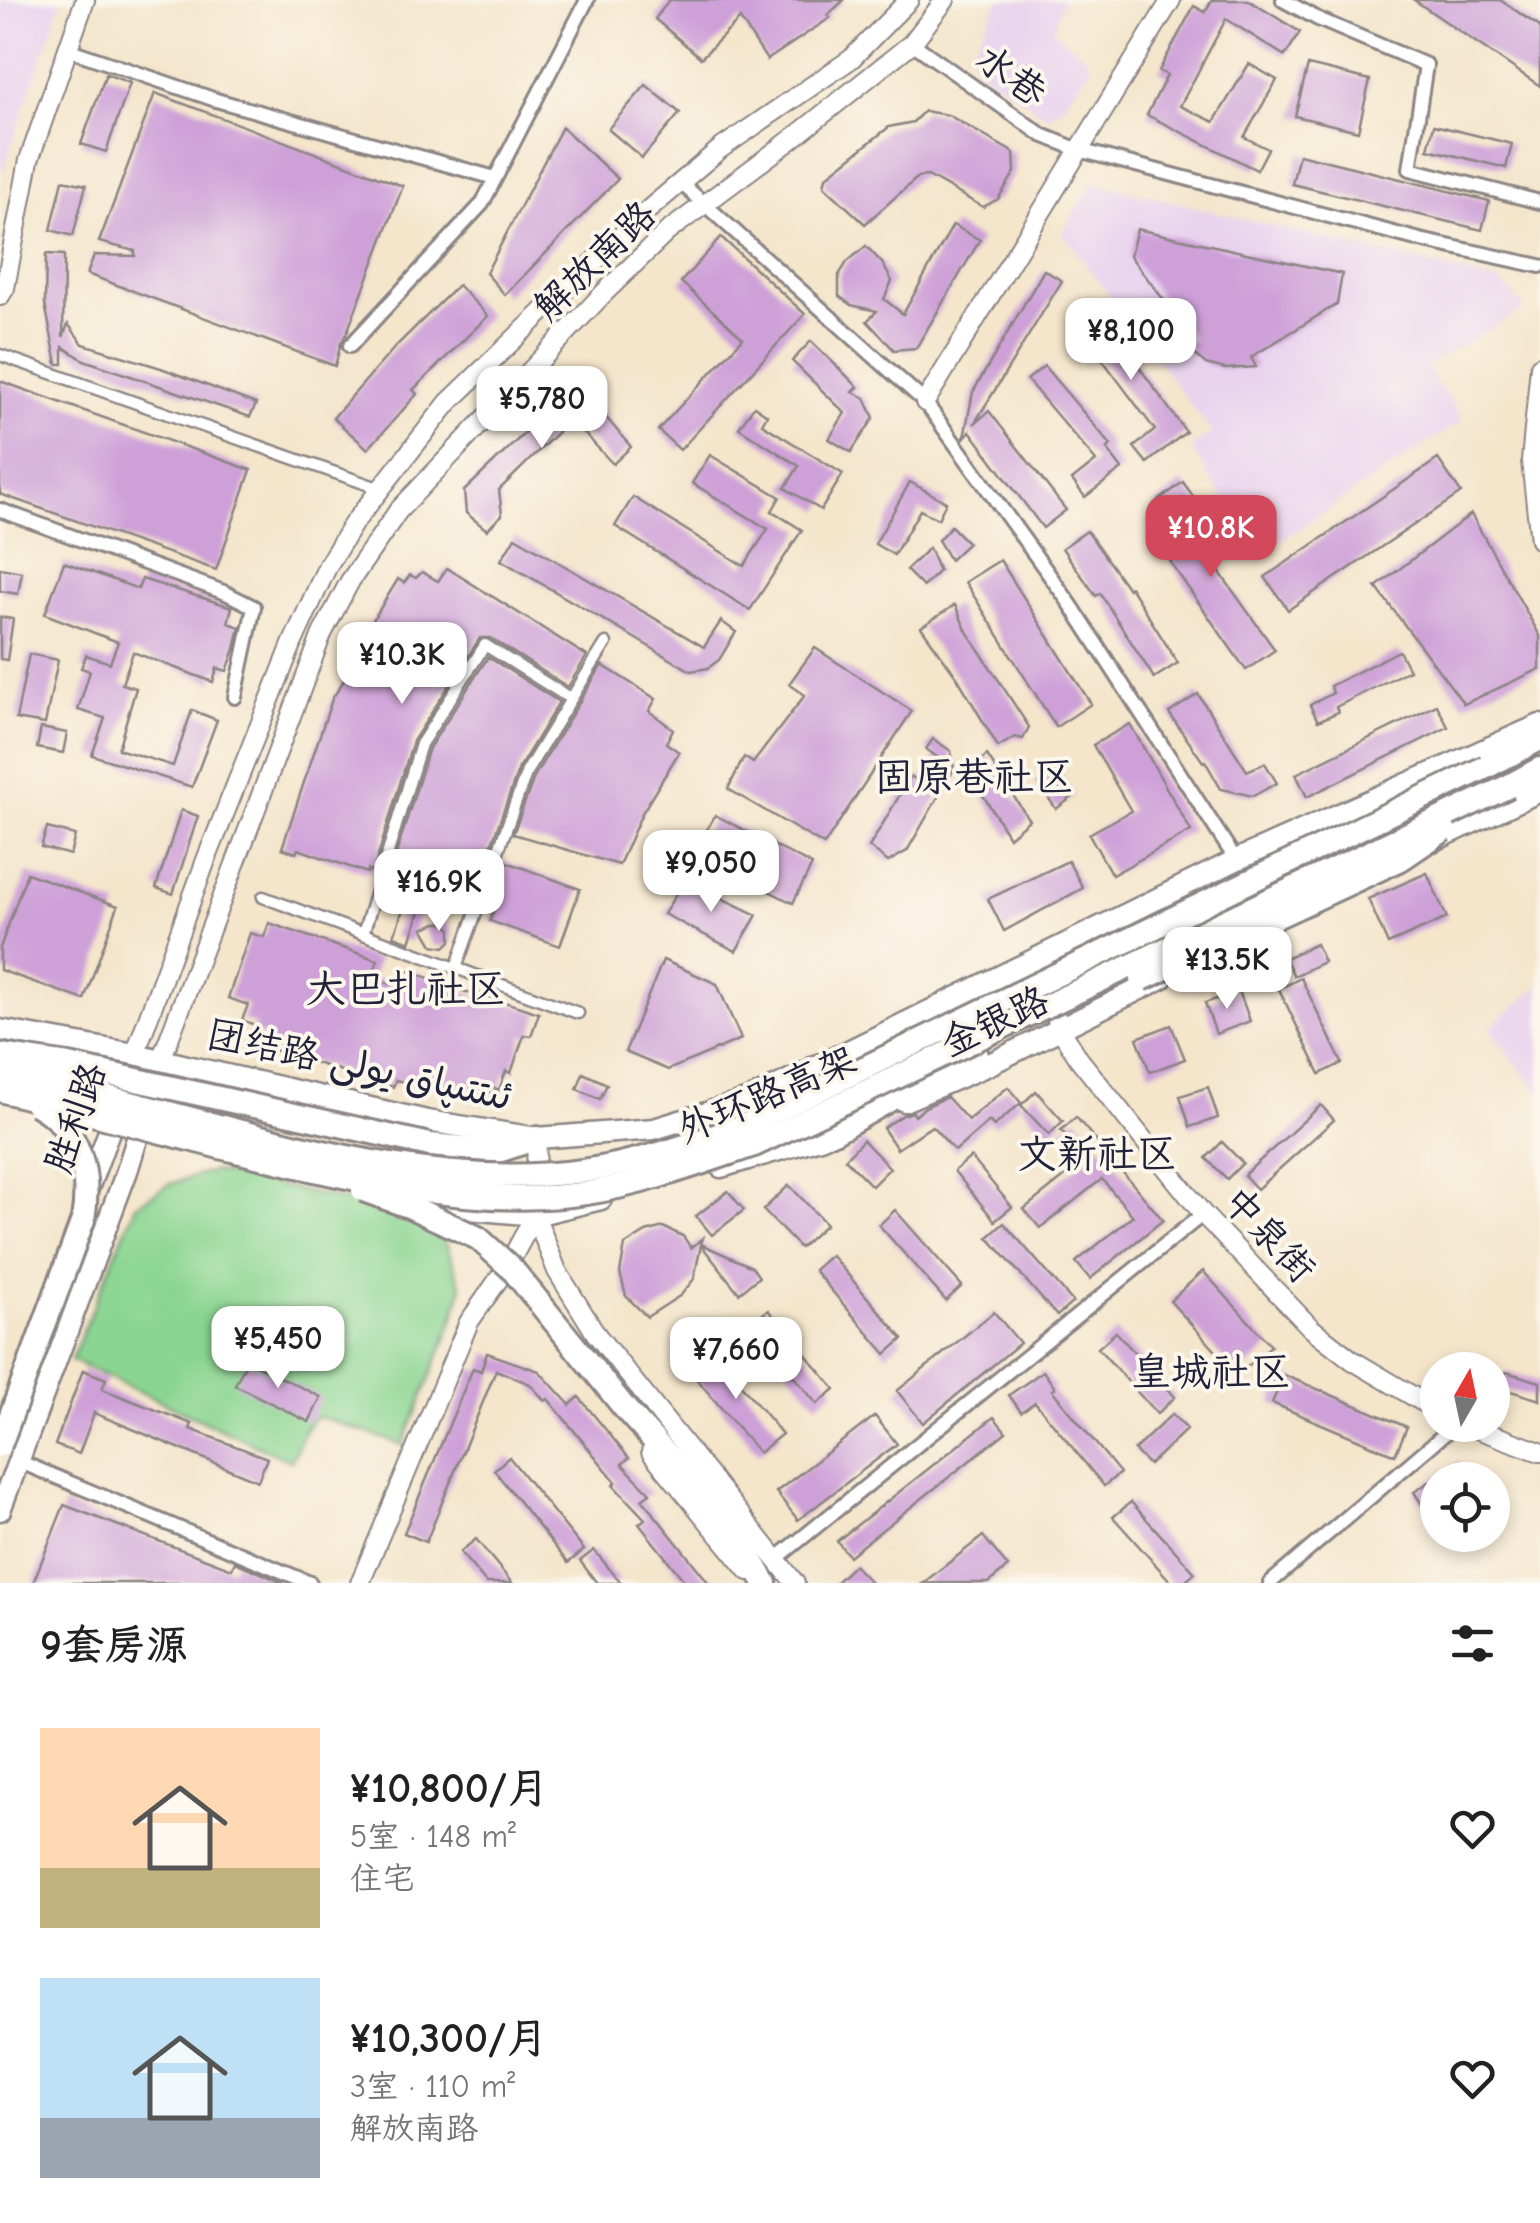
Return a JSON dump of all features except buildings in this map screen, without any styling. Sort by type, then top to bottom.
[{"type":"highway","name":"外环路高架","points":[[0,1069],[291,1145],[429,1171],[492,1176],[582,1171],[658,1156],[744,1126],[1540,739]]},
{"type":"highway","points":[[834,1132],[930,1076],[1401,860],[1540,769]]},
{"type":"highway","name":"外环路高架","points":[[0,1090],[289,1164],[427,1190],[490,1197],[586,1193],[754,1146],[1509,786]]},
{"type":"highway","points":[[816,1067],[860,1053],[1328,829],[1400,808]]},
{"type":"highway","points":[[0,1055],[69,1065],[430,1145],[498,1151],[538,1138]]},
{"type":"highway","points":[[0,1090],[52,1112],[71,1134],[84,1162],[88,1191],[9,1453]]},
{"type":"highway","points":[[289,1164],[411,1208],[478,1238],[512,1270],[627,1410],[732,1526],[762,1583]]},
{"type":"main road","points":[[0,296],[5,288],[28,160],[85,0]]},
{"type":"main road","points":[[135,1054],[206,860],[293,642],[328,565],[353,524],[448,404],[648,210],[720,148],[851,59],[909,0]]},
{"type":"main road","name":"解放南路","points":[[161,1060],[322,634],[350,581],[413,494],[667,232],[912,43],[945,0]]},
{"type":"main road","points":[[925,402],[1171,0]]},
{"type":"main road","points":[[1540,366],[1531,462],[1540,540]]},
{"type":"main road","name":"金银路","points":[[538,1138],[654,1130],[749,1100],[1236,860],[1540,726]]},
{"type":"main road","name":"金银路","points":[[446,1207],[535,1215],[672,1182],[834,1132],[1061,1030],[1399,858],[1540,791]]},
{"type":"main road","name":"中泉街","points":[[1034,960],[1061,1030],[1078,1058],[1203,1214],[1311,1328],[1352,1360],[1420,1400]]},
{"type":"main road","name":"团结路 ئىتتىپاق يولى","points":[[0,1030],[135,1054],[427,1122],[538,1138],[535,1215],[558,1271],[596,1334],[795,1583]]},
{"type":"main road","name":"胜利路","points":[[0,1430],[135,1054]]},
{"type":"main road","points":[[0,1510],[9,1453],[127,1171],[161,1060]]},
{"type":"main road","points":[[0,1101],[271,1157],[446,1207],[506,1267],[529,1304],[762,1583]]},
{"type":"main road","points":[[360,1583],[469,1322],[535,1215]]},
{"type":"main road","points":[[1510,1441],[1540,1452]]},
{"type":"street","points":[[350,346],[482,204],[588,0]]},
{"type":"street","points":[[1283,0],[1426,66],[1410,170],[1540,202]]},
{"type":"street","name":"水巷","points":[[912,43],[1042,135],[1079,150],[1420,240],[1540,266]]},
{"type":"street","points":[[67,49],[216,100],[495,178]]},
{"type":"street","points":[[681,182],[925,402],[1071,605],[1236,860]]},
{"type":"street","points":[[0,355],[381,489]]},
{"type":"street","points":[[0,510],[254,606],[235,697]]},
{"type":"street","points":[[456,968],[527,770],[606,644]]},
{"type":"street","points":[[363,934],[421,744],[486,645],[571,698]]},
{"type":"street","points":[[263,898],[578,1013]]},
{"type":"street","points":[[776,1558],[1203,1214]]},
{"type":"street","points":[[1270,1583],[1435,1442]]},
{"type":"street","points":[[9,1453],[310,1583]]},
{"type":"shaded area","points":[[0,0],[62,0],[3,170],[0,169]]},
{"type":"shaded area","points":[[999,0],[1063,0],[1053,30],[1086,57],[1091,66],[1063,107],[1046,116],[978,69],[972,50]]},
{"type":"shaded area","points":[[1093,182],[1500,282],[1525,309],[1425,366],[1463,420],[1259,555],[1191,448],[1212,433],[1062,233]]},
{"type":"shaded area","points":[[1540,985],[1540,1094],[1489,1028]]},
{"type":"green space","points":[[213,1171],[402,1213],[445,1241],[462,1288],[403,1445],[317,1416],[306,1427],[291,1461],[71,1360],[136,1205],[170,1184]]},
{"type":"district","name":"固原巷社区","points":[[974,777]]},
{"type":"district","name":"大巴扎社区","points":[[406,989]]},
{"type":"district","name":"文新社区","points":[[1097,1154]]},
{"type":"district","name":"皇城社区","points":[[1211,1372]]}]
